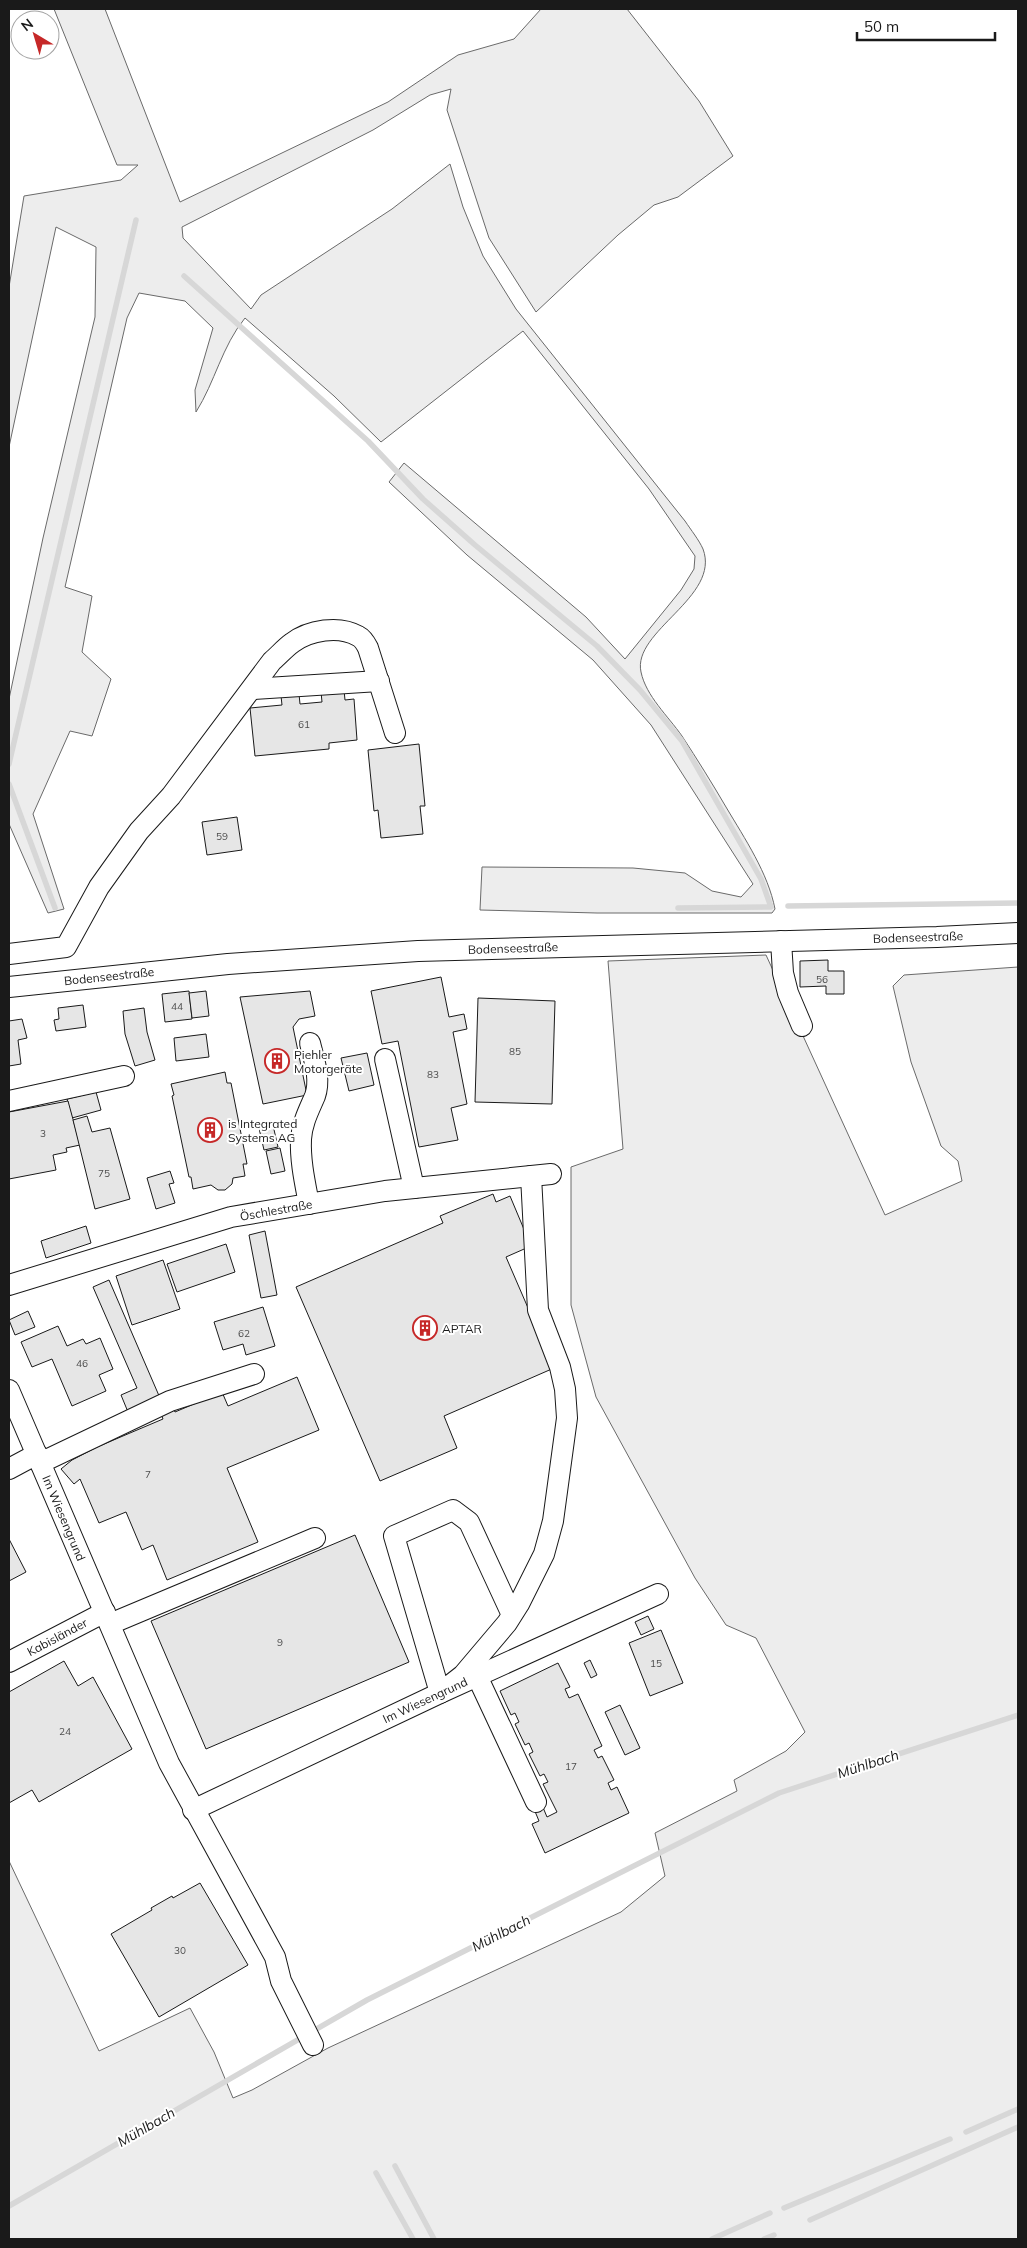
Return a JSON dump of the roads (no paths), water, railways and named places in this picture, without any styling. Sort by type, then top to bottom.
[{"type":"street","points":[[9,954],[66,947],[99,887],[139,831],[171,796],[272,661],[292,642],[307,634],[323,631],[343,630],[359,636],[368,648],[396,733]]},
{"type":"street","points":[[252,689],[379,681]]},
{"type":"street","name":"Bodenseestraße","points":[[9,987],[228,964],[418,951],[1018,933]]},
{"type":"street","points":[[781,941],[783,973],[788,993],[802,1026]]},
{"type":"street","points":[[309,1204],[301,1162],[301,1138],[307,1111],[315,1094],[317,1077],[310,1043]]},
{"type":"street","points":[[385,1059],[414,1188]]},
{"type":"street","points":[[9,1101],[124,1076]]},
{"type":"street","name":"Öschlestraße","points":[[9,1285],[231,1217],[414,1188],[551,1174]]},
{"type":"street","points":[[512,1615],[469,1522],[453,1510],[394,1536],[440,1693],[463,1675],[512,1615],[544,1554],[553,1521],[567,1418],[565,1389],[560,1367],[538,1310],[530,1176]]},
{"type":"street","points":[[9,1469],[38,1459],[170,1401],[254,1374]]},
{"type":"street","name":"Im Wiesengrund","points":[[9,1390],[169,1763],[275,1958],[281,1981],[309,2037]]},
{"type":"street","name":"Kabisländer","points":[[9,1662],[107,1618],[315,1538]]},
{"type":"street","name":"Im Wiesengrund","points":[[193,1810],[440,1693],[658,1594]]},
{"type":"street","points":[[477,1676],[536,1802]]},
{"type":"waterway","points":[[9,764],[136,220]]},
{"type":"waterway","points":[[184,276],[368,441],[423,499],[475,545],[597,646],[640,690],[682,741],[761,879],[771,907],[678,908]]},
{"type":"waterway","points":[[9,784],[55,908]]},
{"type":"waterway","points":[[788,906],[1018,903]]},
{"type":"waterway","name":"Mühlbach","points":[[9,2206],[367,2000],[779,1793],[1018,1715]]},
{"type":"waterway","points":[[966,2132],[1018,2109]]},
{"type":"waterway","points":[[810,2220],[1018,2127]]},
{"type":"waterway","points":[[784,2208],[950,2139]]},
{"type":"waterway","points":[[395,2166],[434,2239]]},
{"type":"waterway","points":[[376,2173],[413,2239]]},
{"type":"waterway","points":[[712,2239],[770,2213]]},
{"type":"waterway","points":[[764,2239],[774,2235]]},
{"type":"place","name":"Piehler Motorgeräte","points":[[277,1061]]},
{"type":"place","name":"is Integrated Systems AG","points":[[210,1130]]},
{"type":"place","name":"APTAR","points":[[425,1328]]}]
